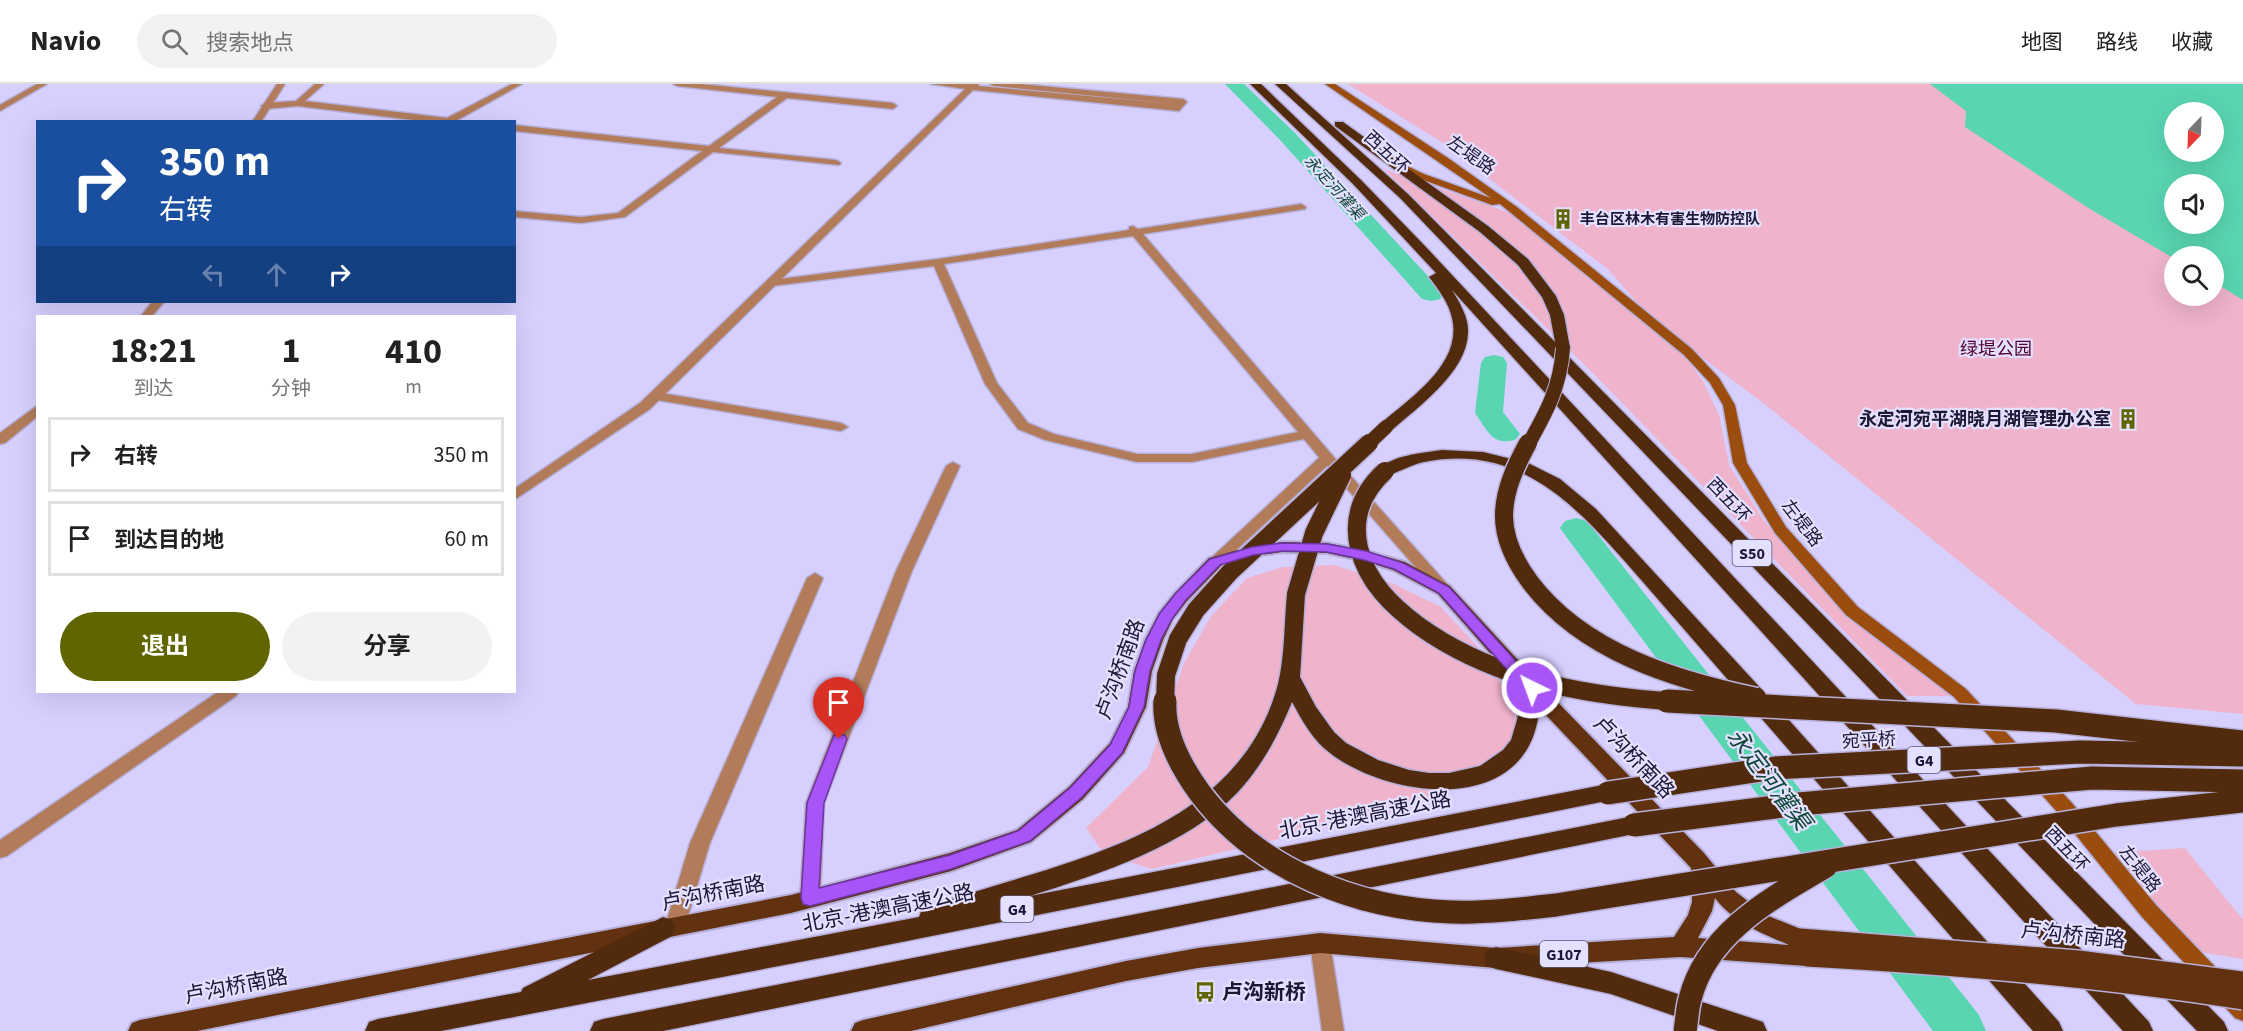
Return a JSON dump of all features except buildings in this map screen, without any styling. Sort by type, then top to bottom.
[{"type":"highway","name":"S50","points":[[1255,84],[1358,182],[1421,249],[2140,1031]]},
{"type":"highway","points":[[1282,84],[1484,229],[1523,262],[1549,296],[1560,323],[1563,348],[1558,384],[1551,404],[1516,468],[1504,506],[1505,528],[1510,549],[1534,589],[1556,611],[1593,638],[1633,660],[1709,686],[1823,709]]},
{"type":"highway","name":"西五环","points":[[1282,84],[1412,204],[2215,1031]]},
{"type":"highway","points":[[1421,249],[1459,316],[1462,333],[1456,352],[1444,374],[1223,578],[1198,606],[1177,640],[1164,678],[1165,719],[1173,747],[1204,801],[1230,827],[1260,850],[1296,873],[1344,892],[1390,904],[1444,912],[1494,912],[1556,905],[2116,815],[2243,801]]},
{"type":"highway","points":[[2050,1031],[1758,699],[1582,504],[1539,474],[1513,464],[1488,458],[1440,455],[1400,463],[1385,471],[1363,494],[1356,514],[1359,549],[1367,573],[1379,591],[1399,610],[1459,653],[1510,674],[1603,696],[1664,701],[1823,709],[2056,721],[2243,742]]},
{"type":"highway","points":[[847,942],[1078,869],[1139,846],[1218,798],[1241,773],[1262,744],[1276,716],[1289,676],[1296,594],[1302,564],[1312,534],[1350,461]]},
{"type":"highway","name":"卢沟桥南路","points":[[140,1031],[810,898],[951,862],[1024,836],[1076,793],[1117,748],[1137,707],[1143,671],[1154,640],[1165,617],[1181,597],[1215,562],[1252,551],[1282,547],[1327,548],[1366,556],[1399,566],[1444,590],[1532,688],[1696,859],[1728,899],[1758,922],[1804,948],[2173,988],[2243,999]]},
{"type":"highway","points":[[1289,676],[1312,718],[1335,746],[1366,764],[1403,778],[1442,783],[1471,778],[1496,768],[1517,750],[1527,724],[1532,688]]},
{"type":"highway","name":"宛平桥","points":[[1608,793],[1775,768],[2080,752],[2243,755]]},
{"type":"highway","name":"G4","points":[[603,1031],[1634,825],[1799,804],[2092,778],[2243,781]]},
{"type":"highway","name":"北京-港澳高速公路","points":[[378,1031],[1608,793]]},
{"type":"highway","points":[[1680,947],[1696,923],[1703,906],[1705,886],[1696,859]]},
{"type":"highway","points":[[1685,1031],[1690,996],[1702,968],[1723,936],[1751,911],[1836,860]]},
{"type":"highway","points":[[515,1005],[669,927]]},
{"type":"highway","name":"卢沟桥南路","points":[[863,1031],[1126,971],[1198,958],[1320,943],[1496,958],[1680,947],[1952,949],[2082,961],[2243,982]]},
{"type":"highway","points":[[1496,958],[1611,983],[1754,1031]]},
{"type":"main road","name":"左堤路","points":[[1329,84],[1445,160],[1513,209],[1646,315],[1695,359],[1715,381],[1729,405],[1740,464],[1780,530],[1852,611],[1960,693],[2065,808],[2149,911],[2243,1011]]},
{"type":"main road","points":[[1397,165],[1513,209]]},
{"type":"street","points":[[0,108],[43,84]]},
{"type":"street","points":[[257,120],[281,84]]},
{"type":"street","points":[[298,103],[320,84]]},
{"type":"street","points":[[452,120],[518,84]]},
{"type":"street","points":[[677,84],[893,106]]},
{"type":"street","points":[[935,84],[1179,108],[1183,102],[994,84]]},
{"type":"street","points":[[516,495],[645,406],[973,86]]},
{"type":"street","points":[[516,214],[576,222],[621,215],[785,95]]},
{"type":"street","points":[[265,106],[298,103],[442,120]]},
{"type":"street","points":[[516,128],[836,163]]},
{"type":"street","points":[[772,283],[938,262],[1301,207]]},
{"type":"street","points":[[1134,231],[1327,458],[1444,590]]},
{"type":"street","points":[[938,262],[991,384],[1023,426],[1050,437],[1137,458],[1192,458],[1307,434]]},
{"type":"street","points":[[147,315],[157,303]]},
{"type":"street","points":[[655,396],[841,427]]},
{"type":"street","points":[[0,440],[36,412]]},
{"type":"street","points":[[1215,562],[1327,458]]},
{"type":"street","points":[[810,898],[815,803],[904,571],[953,466]]},
{"type":"street","points":[[669,927],[700,843],[815,578]]},
{"type":"street","points":[[0,850],[229,693]]},
{"type":"street","points":[[1320,943],[1333,1031]]},
{"type":"green space","name":"绿堤公园","points":[[1348,84],[1937,84],[2164,248],[2164,306],[2224,306],[2224,282],[2243,296],[2243,714],[2136,704],[1762,402],[1652,320],[1609,270],[1440,141]]},
{"type":"green space","points":[[1384,169],[1510,213],[1635,311],[1687,358],[1704,383],[1719,415],[1729,465],[1764,521],[1843,610],[1954,696],[1907,696],[1595,375]]},
{"type":"green space","points":[[1334,565],[1394,584],[1441,607],[1477,646],[1512,700],[1517,727],[1501,755],[1431,803],[1152,869],[1104,854],[1086,828],[1148,767],[1184,663],[1212,615],[1247,578],[1283,567]]},
{"type":"green space","points":[[2185,848],[2243,920],[2243,959],[2194,951],[2109,853]]},
{"type":"shaded area","points":[[1930,84],[2243,84],[2243,300],[2224,288],[2224,246],[2164,246],[2164,253],[2090,209],[1965,127],[1966,111]]},
{"type":"waterway","name":"永定河灌渠","points":[[1234,84],[1288,137],[1431,294]]},
{"type":"waterway","name":"永定河灌渠","points":[[1494,363],[1489,413],[1505,434]]},
{"type":"waterway","name":"永定河灌渠","points":[[1576,528],[1962,1031]]},
{"type":"place","name":"丰台区林木有害生物防控队","points":[[1563,219]]},
{"type":"place","name":"永定河宛平湖晓月湖管理办公室","points":[[2128,419]]},
{"type":"place","name":"卢沟新桥","points":[[1205,992]]},
{"type":"route","points":[[839,739],[815,803],[810,898],[951,862],[1024,836],[1076,793],[1117,748],[1137,707],[1143,671],[1154,640],[1165,617],[1181,597],[1215,562],[1252,551],[1282,547],[1327,548],[1399,566],[1444,590],[1532,688]]}]
